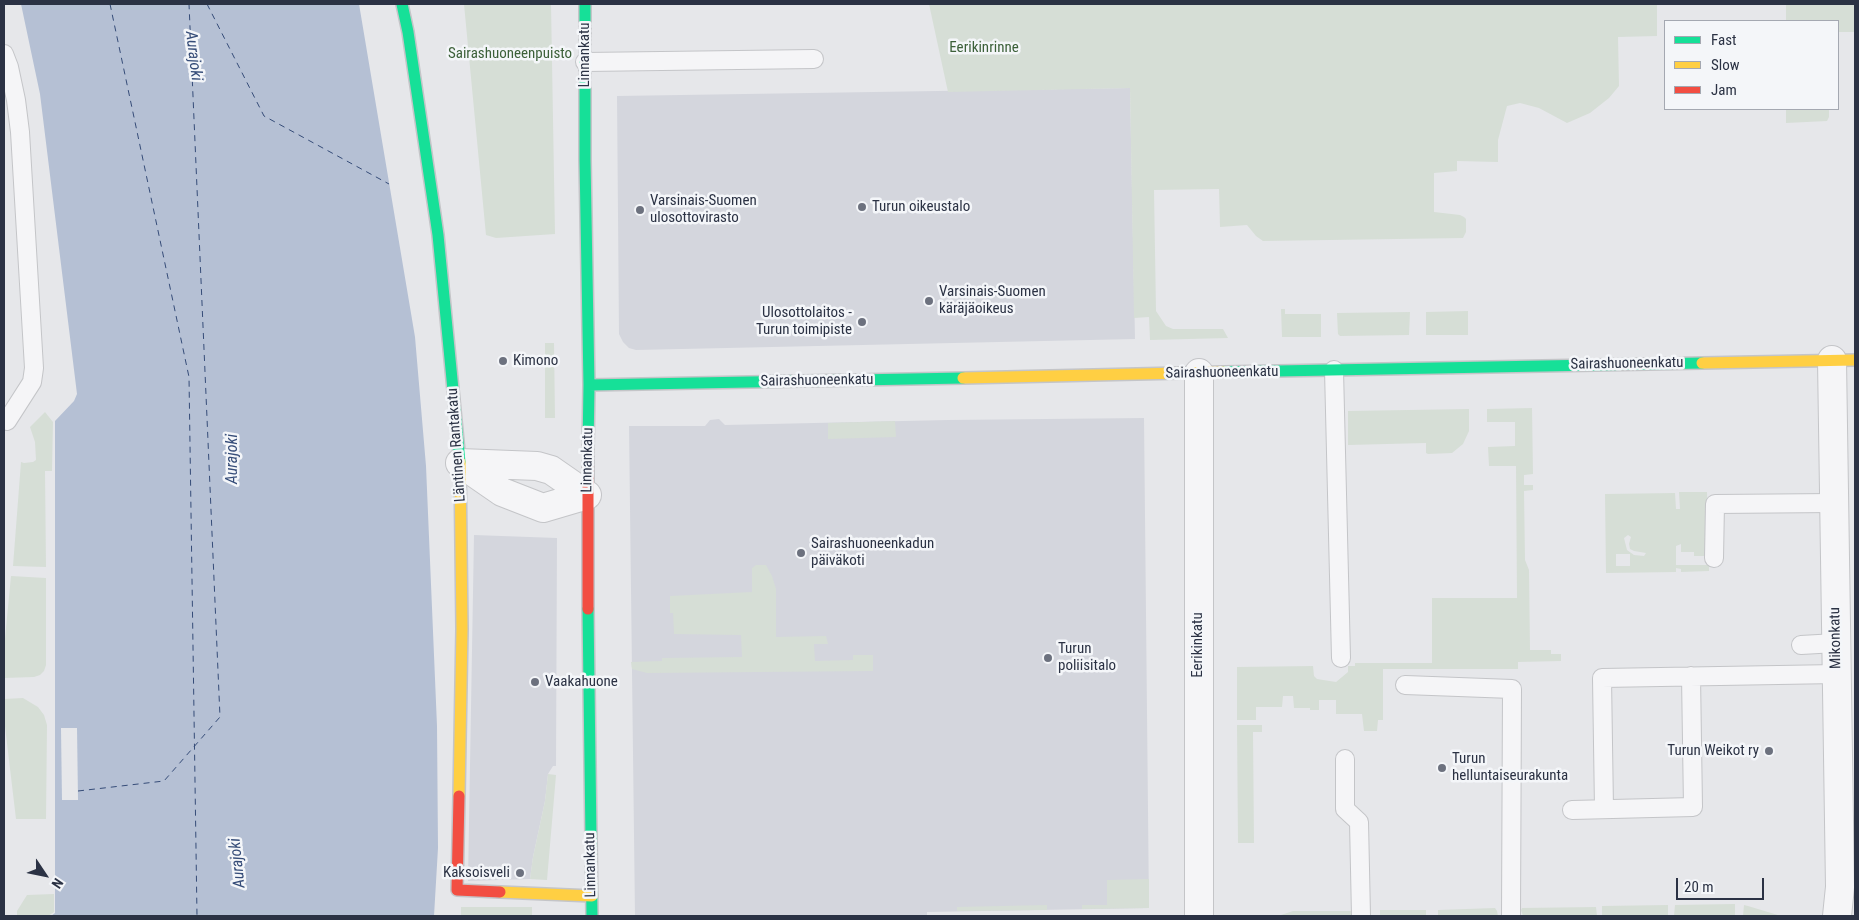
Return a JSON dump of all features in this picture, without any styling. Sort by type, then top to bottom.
[{"type":"street","name":"Läntinen Rantakatu","points":[[402,4],[408,32],[438,236],[460,463],[462,629],[457,890],[592,896]]},
{"type":"street","name":"Linnankatu","points":[[585,4],[585,160],[589,385],[587,495],[592,916]]},
{"type":"street","name":"Sairashuoneenkatu","points":[[589,385],[1843,360]]},
{"type":"street","name":"Mikonkatu","points":[[1836,916],[1847,817],[1847,768],[1837,674],[1834,503],[1843,360]]},
{"type":"street","name":"Eerikinkatu","points":[[1199,373],[1199,916]]},
{"type":"street","points":[[460,463],[537,466],[551,470],[587,495]]},
{"type":"street","points":[[460,463],[502,492],[543,508],[587,495]]},
{"type":"lane","points":[[4,54],[16,100],[20,132],[34,368],[32,382],[7,421]]},
{"type":"lane","points":[[585,62],[814,59]]},
{"type":"lane","points":[[1334,370],[1341,658]]},
{"type":"lane","points":[[1714,558],[1715,504],[1834,503]]},
{"type":"lane","points":[[1801,645],[1836,643]]},
{"type":"lane","points":[[1604,809],[1602,678],[1837,674]]},
{"type":"lane","points":[[1572,810],[1693,807],[1691,676]]},
{"type":"lane","points":[[1405,685],[1512,689],[1511,916]]},
{"type":"lane","points":[[1345,759],[1345,809],[1358,822],[1361,916]]},
{"type":"shaded area","points":[[1130,88],[1135,339],[636,350],[629,348],[619,334],[617,96]]},
{"type":"shaded area","points":[[1144,418],[1149,908],[927,912],[927,916],[635,916],[629,426],[705,426],[710,420],[719,419],[725,425]]},
{"type":"shaded area","points":[[474,535],[557,538],[556,766],[553,766],[548,774],[545,801],[530,879],[468,881]]},
{"type":"green space","name":"Sairashuoneenpuisto","points":[[464,4],[551,4],[555,234],[496,238],[486,235]]},
{"type":"green space","name":"Eerikinrinne","points":[[929,4],[1657,4],[1657,36],[1618,37],[1619,86],[1609,98],[1590,113],[1567,123],[1539,108],[1520,103],[1507,106],[1498,140],[1498,162],[1457,161],[1457,171],[1434,173],[1434,212],[1464,217],[1466,219],[1466,232],[1463,238],[1263,241],[1247,225],[1220,227],[1219,189],[1154,190],[1156,311],[1166,326],[1173,329],[1223,329],[1228,338],[1150,340],[1149,317],[1134,318],[1130,88],[948,92]]},
{"type":"green space","points":[[1786,4],[1855,4],[1855,32],[1839,32],[1839,20],[1786,20]]},
{"type":"green space","points":[[1786,110],[1829,110],[1827,121],[1786,123]]},
{"type":"green space","points":[[1281,309],[1285,309],[1285,314],[1321,314],[1321,337],[1282,337]]},
{"type":"green space","points":[[1468,311],[1468,335],[1426,335],[1426,312]]},
{"type":"green space","points":[[1410,312],[1409,335],[1340,336],[1338,334],[1337,313]]},
{"type":"green space","points":[[545,343],[554,343],[555,418],[545,418]]},
{"type":"green space","points":[[1532,408],[1533,474],[1524,475],[1524,485],[1533,485],[1533,490],[1524,491],[1525,560],[1529,570],[1530,650],[1551,650],[1551,654],[1561,654],[1561,661],[1518,662],[1518,669],[1383,669],[1383,720],[1378,720],[1377,731],[1364,731],[1362,714],[1336,714],[1336,700],[1319,700],[1319,710],[1310,710],[1310,708],[1294,708],[1293,696],[1283,696],[1282,707],[1256,707],[1256,720],[1237,720],[1237,667],[1313,666],[1314,676],[1317,679],[1336,682],[1348,672],[1348,666],[1355,666],[1355,663],[1432,663],[1432,598],[1517,598],[1516,466],[1489,466],[1488,447],[1515,446],[1515,422],[1487,422],[1487,409]]},
{"type":"green space","points":[[1469,409],[1469,431],[1463,444],[1452,453],[1428,454],[1426,453],[1426,443],[1348,445],[1348,411]]},
{"type":"green space","points":[[45,412],[53,422],[52,471],[45,471],[46,567],[13,566],[21,462],[33,462],[36,460],[35,442],[30,427]]},
{"type":"green space","points":[[895,421],[896,437],[828,439],[828,423]]},
{"type":"green space","points":[[1679,492],[1707,492],[1709,556],[1694,556],[1694,552],[1681,552],[1681,544],[1676,546],[1676,565],[1709,565],[1709,571],[1681,572],[1681,569],[1676,568],[1676,572],[1606,573],[1605,494],[1675,493],[1676,509],[1680,509]],"holes":[[[1628,535],[1631,537],[1630,549],[1646,553],[1644,556],[1634,555],[1627,550],[1624,538]],[[1616,554],[1630,554],[1630,566],[1616,566]]]},
{"type":"green space","points":[[756,565],[766,565],[776,589],[776,637],[826,636],[828,644],[814,644],[815,661],[853,660],[853,655],[873,655],[873,671],[647,673],[632,669],[631,662],[662,661],[662,658],[742,657],[741,635],[674,634],[673,613],[670,613],[670,596],[752,592],[752,568]]},
{"type":"green space","points":[[11,576],[46,578],[46,665],[40,675],[34,677],[4,678],[4,649]]},
{"type":"green space","points":[[23,698],[38,707],[44,715],[47,725],[46,819],[16,819],[4,718],[4,699]]},
{"type":"green space","points":[[1237,725],[1262,725],[1262,732],[1253,732],[1254,843],[1238,843]]},
{"type":"green space","points":[[548,774],[556,775],[547,880],[530,879],[545,801]]},
{"type":"green space","points":[[1149,879],[1149,908],[1082,909],[1082,905],[1107,905],[1107,880]]},
{"type":"green space","points":[[54,894],[54,912],[48,916],[17,916],[17,911],[27,895]]},
{"type":"green space","points":[[1735,904],[1735,916],[1674,916],[1675,905]]},
{"type":"green space","points":[[1047,905],[1047,910],[957,911],[957,907]]},
{"type":"green space","points":[[1668,905],[1668,916],[1602,916],[1602,906]]},
{"type":"green space","points":[[1744,905],[1748,906],[1781,916],[1743,916]]},
{"type":"green space","points":[[461,907],[532,907],[532,916],[461,916]]},
{"type":"green space","points":[[1596,907],[1597,916],[1523,916],[1521,910],[1522,908]]},
{"type":"green space","points":[[1495,908],[1498,916],[1438,916],[1438,910]]},
{"type":"green space","points":[[1380,910],[1426,910],[1426,916],[1380,916]]},
{"type":"green space","points":[[1293,911],[1356,911],[1356,916],[1278,916]]},
{"type":"water","name":"Aurajoki","points":[[21,4],[359,4],[415,337],[426,466],[437,726],[438,848],[434,916],[51,916],[55,913],[55,421],[74,401],[77,394],[40,94]]},
{"type":"pier","points":[[61,728],[77,728],[78,800],[62,800]]},
{"type":"ferry route","points":[[110,4],[189,377],[197,916]]},
{"type":"ferry route","points":[[78,791],[164,781],[220,717],[189,4]]},
{"type":"ferry route","points":[[207,4],[264,116],[389,184]]},
{"type":"traffic: fast","points":[[402,4],[408,32],[438,235],[460,462]]},
{"type":"traffic: fast","points":[[585,4],[588,449]]},
{"type":"traffic: fast","points":[[1224,372],[1702,363]]},
{"type":"traffic: fast","points":[[589,385],[963,378]]},
{"type":"traffic: fast","points":[[588,609],[592,916]]},
{"type":"traffic: slow","points":[[1702,363],[1855,360]]},
{"type":"traffic: slow","points":[[963,378],[1224,372]]},
{"type":"traffic: slow","points":[[459,796],[462,629],[460,462]]},
{"type":"traffic: slow","points":[[500,892],[592,896]]},
{"type":"traffic: jam","points":[[588,449],[588,609]]},
{"type":"traffic: jam","points":[[459,796],[457,890],[500,892]]},
{"type":"place","name":"Turun oikeustalo","points":[[862,207]]},
{"type":"place","name":"Varsinais-Suomen ulosottovirasto","points":[[640,210]]},
{"type":"place","name":"Varsinais-Suomen käräjäoikeus","points":[[929,301]]},
{"type":"place","name":"Ulosottolaitos - Turun toimipiste","points":[[862,322]]},
{"type":"place","name":"Kimono","points":[[503,361]]},
{"type":"place","name":"Sairashuoneenkadun päiväkoti","points":[[801,553]]},
{"type":"place","name":"Turun poliisitalo","points":[[1048,658]]},
{"type":"place","name":"Vaakahuone","points":[[535,682]]},
{"type":"place","name":"Turun Weikot ry","points":[[1769,751]]},
{"type":"place","name":"Turun helluntaiseurakunta","points":[[1442,768]]},
{"type":"place","name":"Kaksoisveli","points":[[520,873]]}]
